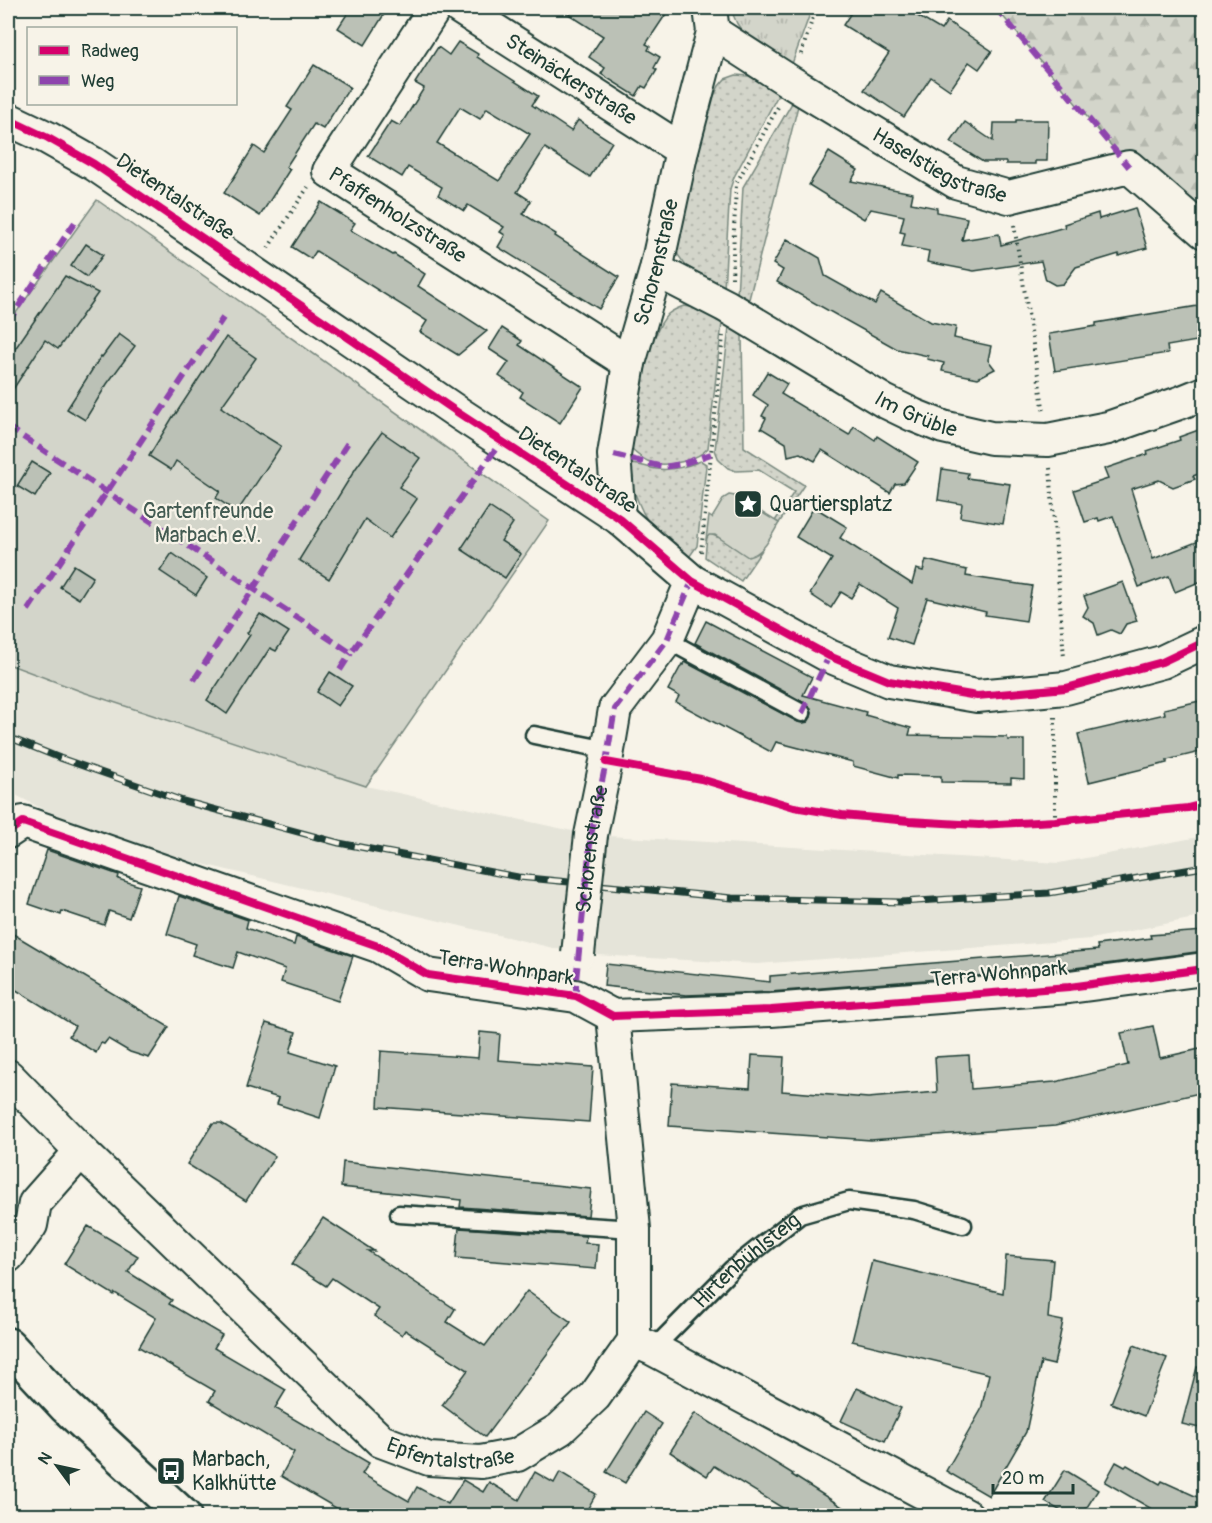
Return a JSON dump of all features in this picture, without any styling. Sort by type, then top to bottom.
[{"type":"main road","points":[[8,1345],[66,1407],[184,1515]]},
{"type":"street","name":"Pfaffenholzstraße","points":[[435,8],[329,171],[629,363]]},
{"type":"street","name":"Steinäckerstraße","points":[[460,8],[682,150]]},
{"type":"street","name":"Schorenstraße","points":[[619,518],[614,455],[629,363],[656,270],[711,20]]},
{"type":"street","name":"Haselstiegstraße","points":[[711,20],[792,83],[956,182],[1009,197],[1129,167],[1204,231]]},
{"type":"street","name":"Dietentalstraße","points":[[8,119],[94,164],[460,414],[619,518],[692,582],[829,656],[889,681],[977,696],[1066,688],[1162,662],[1204,642]]},
{"type":"street","name":"Im Grüble","points":[[656,270],[726,306],[884,401],[943,427],[991,438],[1048,440],[1108,428],[1204,393]]},
{"type":"street","name":"Schorenstraße","points":[[576,996],[578,954],[591,836],[615,709],[667,640],[692,582]]},
{"type":"street","name":"Terra Wohnpark","points":[[8,832],[23,822],[378,946],[428,975],[576,996],[613,1016],[771,1010],[1057,988],[1204,969]]},
{"type":"street","points":[[613,1016],[643,1345],[968,1515]]},
{"type":"street","name":"Epfentalstraße","points":[[8,1076],[81,1151],[381,1441],[429,1459],[481,1462],[517,1455],[560,1430],[643,1345]]},
{"type":"street","points":[[8,1256],[30,1225],[21,1207],[81,1151]]},
{"type":"lane","points":[[667,640],[802,713]]},
{"type":"lane","points":[[534,735],[608,750]]},
{"type":"lane","name":"Hirtenbühlsteig","points":[[643,1345],[800,1215],[849,1201],[914,1210],[963,1225]]},
{"type":"lane","points":[[399,1214],[634,1229]]},
{"type":"path","points":[[253,272],[313,178],[329,171]]},
{"type":"path","points":[[1055,821],[1055,711],[1066,688]]},
{"type":"shaded area","points":[[8,664],[83,692],[366,786],[591,835],[1059,863],[1204,836],[1204,916],[1091,939],[757,964],[578,954],[102,840],[8,791]]},
{"type":"green space","points":[[732,8],[812,8],[792,64],[746,35],[734,18]]},
{"type":"green space","points":[[996,8],[1204,8],[1204,232],[1129,167]]},
{"type":"green space","points":[[736,75],[749,76],[779,93],[734,177],[730,189],[724,289],[686,266],[678,255],[676,245],[706,112],[719,86],[725,79]]},
{"type":"green space","points":[[792,103],[798,106],[748,303],[737,296],[743,187]]},
{"type":"green space","name":"Gartenfreunde Marbach e.V.","points":[[97,200],[549,521],[366,786],[83,692],[8,664],[8,324]]},
{"type":"green space","points":[[684,306],[697,308],[722,323],[708,448],[683,462],[653,463],[640,457],[629,447],[638,397],[648,357],[660,324],[668,314]]},
{"type":"green space","points":[[729,327],[742,336],[744,447],[804,485],[779,523],[775,521],[794,492],[759,470],[736,471],[728,468],[719,460],[715,450]]},
{"type":"green space","points":[[701,461],[706,466],[697,546],[687,560],[661,538],[647,520],[635,492],[628,464],[669,469]]},
{"type":"green space","points":[[729,495],[735,496],[779,523],[766,544],[754,555],[748,557],[715,535],[709,535],[706,539],[709,516],[712,518],[724,498]]},
{"type":"green space","points":[[710,534],[758,553],[762,550],[741,581],[705,557],[707,536]]},
{"type":"building","points":[[351,8],[388,8],[365,45],[338,28]]},
{"type":"building","points":[[559,8],[670,8],[646,44],[650,46],[648,50],[660,57],[654,68],[657,70],[646,88],[642,86],[636,96],[601,74],[605,68],[589,57],[603,36]]},
{"type":"building","points":[[854,8],[904,8],[941,30],[947,21],[992,51],[979,69],[969,62],[950,90],[931,77],[904,117],[864,90],[889,53],[843,25]]},
{"type":"building","points":[[458,42],[478,54],[477,57],[538,96],[532,105],[571,131],[578,120],[612,142],[590,177],[545,148],[517,192],[531,201],[523,214],[619,277],[599,309],[498,247],[505,235],[500,232],[504,227],[468,205],[464,211],[438,195],[442,187],[408,167],[402,177],[368,156],[391,121],[400,126],[424,88],[415,83],[438,47],[449,55]],"holes":[[[460,107],[480,119],[487,108],[530,134],[499,181],[437,143]]]},
{"type":"building","points":[[314,65],[350,87],[323,129],[314,124],[286,167],[290,169],[260,216],[224,193],[254,146],[264,153],[292,110],[287,107]]},
{"type":"building","points":[[1016,120],[1048,120],[1047,161],[1035,161],[1035,164],[983,162],[951,142],[965,122],[993,141],[994,123],[1016,123]]},
{"type":"building","points":[[829,152],[858,170],[851,181],[913,193],[911,203],[937,208],[937,212],[967,218],[962,240],[999,234],[1001,245],[1065,227],[1064,224],[1098,213],[1099,219],[1135,208],[1147,248],[1076,267],[1063,284],[1055,285],[1046,280],[1041,261],[974,271],[927,262],[929,251],[902,246],[905,233],[900,232],[904,216],[871,209],[864,219],[809,185]]},
{"type":"building","points":[[321,202],[355,223],[350,230],[425,274],[418,286],[487,331],[458,355],[420,332],[427,321],[316,251],[311,259],[292,247]]},
{"type":"building","points":[[787,239],[820,258],[825,276],[875,304],[881,293],[931,322],[956,327],[954,338],[991,346],[988,360],[995,369],[978,378],[942,371],[944,363],[927,359],[928,356],[897,349],[777,282],[783,270],[773,264]]},
{"type":"building","points":[[86,244],[103,255],[87,277],[71,266]]},
{"type":"building","points":[[65,276],[98,293],[58,349],[45,340],[8,397],[8,359]]},
{"type":"building","points":[[1204,305],[1204,331],[1196,334],[1197,341],[1167,346],[1168,353],[1055,371],[1049,334],[1096,326],[1096,323]]},
{"type":"building","points":[[502,328],[522,341],[519,345],[583,387],[560,423],[520,397],[523,392],[499,376],[509,362],[489,349]]},
{"type":"building","points":[[119,334],[135,346],[107,384],[85,420],[67,409],[101,356]]},
{"type":"building","points":[[226,337],[256,358],[221,407],[259,434],[281,446],[237,512],[216,498],[220,491],[176,461],[171,470],[149,456]]},
{"type":"building","points":[[767,372],[787,384],[781,394],[849,435],[854,426],[875,440],[877,436],[918,462],[904,483],[895,484],[890,493],[822,450],[815,461],[800,453],[788,456],[786,443],[761,428],[766,418],[762,416],[768,405],[753,395]]},
{"type":"building","points":[[1204,428],[1204,472],[1193,476],[1195,479],[1173,487],[1159,480],[1131,489],[1153,559],[1204,539],[1204,580],[1175,592],[1169,576],[1139,587],[1113,516],[1099,521],[1098,518],[1085,522],[1074,490],[1108,479],[1104,469],[1148,454],[1147,451],[1180,440],[1179,437]]},
{"type":"building","points":[[382,432],[420,458],[399,487],[417,499],[390,538],[365,519],[329,579],[299,560],[356,468]]},
{"type":"building","points":[[32,462],[50,473],[35,497],[17,486]]},
{"type":"building","points":[[942,469],[968,473],[967,478],[1010,484],[1003,524],[960,517],[962,504],[938,500]]},
{"type":"building","points":[[489,507],[513,523],[501,541],[521,554],[505,578],[461,549]]},
{"type":"building","points":[[814,507],[847,527],[840,538],[912,584],[916,569],[923,571],[926,560],[967,570],[966,576],[1032,586],[1026,621],[985,615],[986,612],[927,598],[912,645],[888,637],[898,608],[860,584],[851,598],[841,592],[831,608],[810,594],[832,559],[796,537]]},
{"type":"building","points":[[172,553],[207,578],[196,595],[160,571]]},
{"type":"building","points":[[74,565],[93,577],[79,599],[60,587]]},
{"type":"building","points":[[1123,582],[1137,621],[1126,624],[1120,634],[1111,630],[1098,635],[1094,623],[1083,616],[1088,607],[1084,596]]},
{"type":"building","points":[[260,614],[289,632],[276,651],[270,648],[227,714],[207,700],[250,635],[247,633]]},
{"type":"building","points":[[706,621],[812,677],[803,695],[866,712],[865,715],[911,728],[909,735],[1007,737],[1008,740],[1024,740],[1024,779],[1011,778],[1011,783],[941,782],[941,776],[898,775],[898,778],[853,766],[853,762],[776,742],[771,752],[676,702],[679,696],[668,690],[685,662],[798,722],[808,722],[811,717],[811,708],[807,704],[695,643]]},
{"type":"building","points":[[330,672],[352,686],[338,706],[317,692]]},
{"type":"building","points":[[1204,700],[1204,751],[1167,760],[1167,763],[1089,782],[1078,734],[1165,714],[1164,709]]},
{"type":"building","points":[[47,850],[119,875],[118,879],[140,886],[129,918],[109,911],[104,925],[62,911],[61,915],[29,904]]},
{"type":"building","points":[[179,896],[248,920],[246,928],[294,945],[296,937],[353,956],[338,1001],[281,982],[285,969],[238,952],[233,968],[192,955],[196,944],[167,934]]},
{"type":"building","points":[[8,931],[169,1027],[149,1058],[130,1052],[108,1039],[104,1044],[101,1043],[96,1053],[69,1036],[75,1026],[8,985]]},
{"type":"building","points":[[1204,931],[1204,951],[1067,969],[770,992],[686,995],[604,986],[606,964],[770,982],[770,976],[1098,950],[1097,945],[1151,938],[1150,935]]},
{"type":"building","points":[[266,1023],[296,1032],[290,1052],[335,1066],[320,1118],[277,1104],[279,1098],[246,1088]]},
{"type":"building","points":[[1153,1026],[1160,1058],[1204,1048],[1204,1092],[1055,1126],[871,1140],[669,1126],[672,1083],[750,1088],[752,1055],[784,1057],[782,1091],[868,1098],[937,1092],[935,1057],[969,1055],[971,1089],[1055,1082],[1128,1065],[1121,1033]]},
{"type":"building","points":[[480,1032],[500,1034],[498,1060],[593,1067],[589,1122],[378,1107],[381,1051],[478,1058]]},
{"type":"building","points":[[213,1123],[221,1123],[275,1156],[246,1201],[187,1164]]},
{"type":"building","points":[[343,1162],[591,1189],[588,1216],[460,1207],[461,1200],[341,1187]]},
{"type":"building","points":[[323,1218],[455,1309],[447,1322],[485,1346],[527,1291],[571,1322],[485,1437],[442,1405],[468,1370],[405,1330],[402,1335],[374,1316],[379,1309],[332,1278],[326,1286],[292,1264]]},
{"type":"building","points":[[88,1226],[138,1256],[128,1272],[172,1300],[169,1304],[222,1335],[214,1348],[286,1390],[275,1408],[369,1463],[362,1474],[409,1501],[417,1487],[448,1504],[463,1480],[483,1492],[489,1482],[519,1500],[535,1472],[554,1483],[560,1472],[596,1494],[584,1515],[348,1515],[281,1476],[294,1452],[209,1401],[215,1391],[139,1347],[156,1318],[64,1264]]},
{"type":"building","points":[[459,1228],[586,1236],[585,1243],[598,1244],[596,1269],[456,1258]]},
{"type":"building","points":[[1006,1256],[1053,1260],[1048,1318],[1063,1321],[1054,1365],[1041,1362],[1026,1432],[989,1496],[946,1471],[981,1410],[989,1374],[852,1341],[872,1261],[1003,1293]]},
{"type":"building","points":[[1134,1345],[1167,1358],[1144,1416],[1111,1403]]},
{"type":"building","points":[[1197,1367],[1204,1368],[1204,1429],[1182,1424]]},
{"type":"building","points":[[857,1388],[901,1408],[885,1441],[841,1421]]},
{"type":"building","points":[[644,1412],[662,1424],[625,1483],[606,1472]]},
{"type":"building","points":[[695,1413],[855,1515],[794,1515],[714,1466],[707,1476],[670,1452]]},
{"type":"building","points":[[1116,1462],[1125,1467],[1127,1465],[1160,1484],[1162,1481],[1204,1500],[1204,1515],[1162,1515],[1105,1482]]},
{"type":"building","points":[[1065,1470],[1098,1490],[1082,1515],[1068,1515],[1045,1502]]},
{"type":"railway","points":[[8,737],[60,758],[183,801],[339,843],[518,877],[732,898],[901,902],[1049,893],[1204,867]]},
{"type":"marked path","points":[[996,8],[1129,167]]},
{"type":"marked path","points":[[8,322],[75,222]]},
{"type":"marked path","points":[[28,610],[223,318]]},
{"type":"marked path","points":[[8,427],[351,653],[502,440]]},
{"type":"marked path","points":[[194,680],[349,441]]},
{"type":"marked path","points":[[614,455],[663,467],[682,464],[711,454]]},
{"type":"marked path","points":[[576,996],[591,835],[615,709],[667,640],[692,581]]},
{"type":"marked path","points":[[340,670],[351,653]]},
{"type":"marked path","points":[[802,713],[829,656]]},
{"type":"cycle path","points":[[8,119],[94,164],[460,414],[619,518],[692,581],[829,656],[889,681],[977,696],[1066,688],[1162,662],[1204,642]]},
{"type":"cycle path","points":[[606,762],[701,779],[794,807],[842,815],[909,821],[979,825],[1055,821],[1188,808],[1204,804]]},
{"type":"cycle path","points":[[8,832],[23,822],[378,946],[428,975],[576,996],[613,1016],[771,1010],[1069,987],[1204,969]]},
{"type":"place","name":"Quartiersplatz","points":[[748,504]]},
{"type":"place","name":"Marbach, Kalkhütte","points":[[171,1471]]}]
